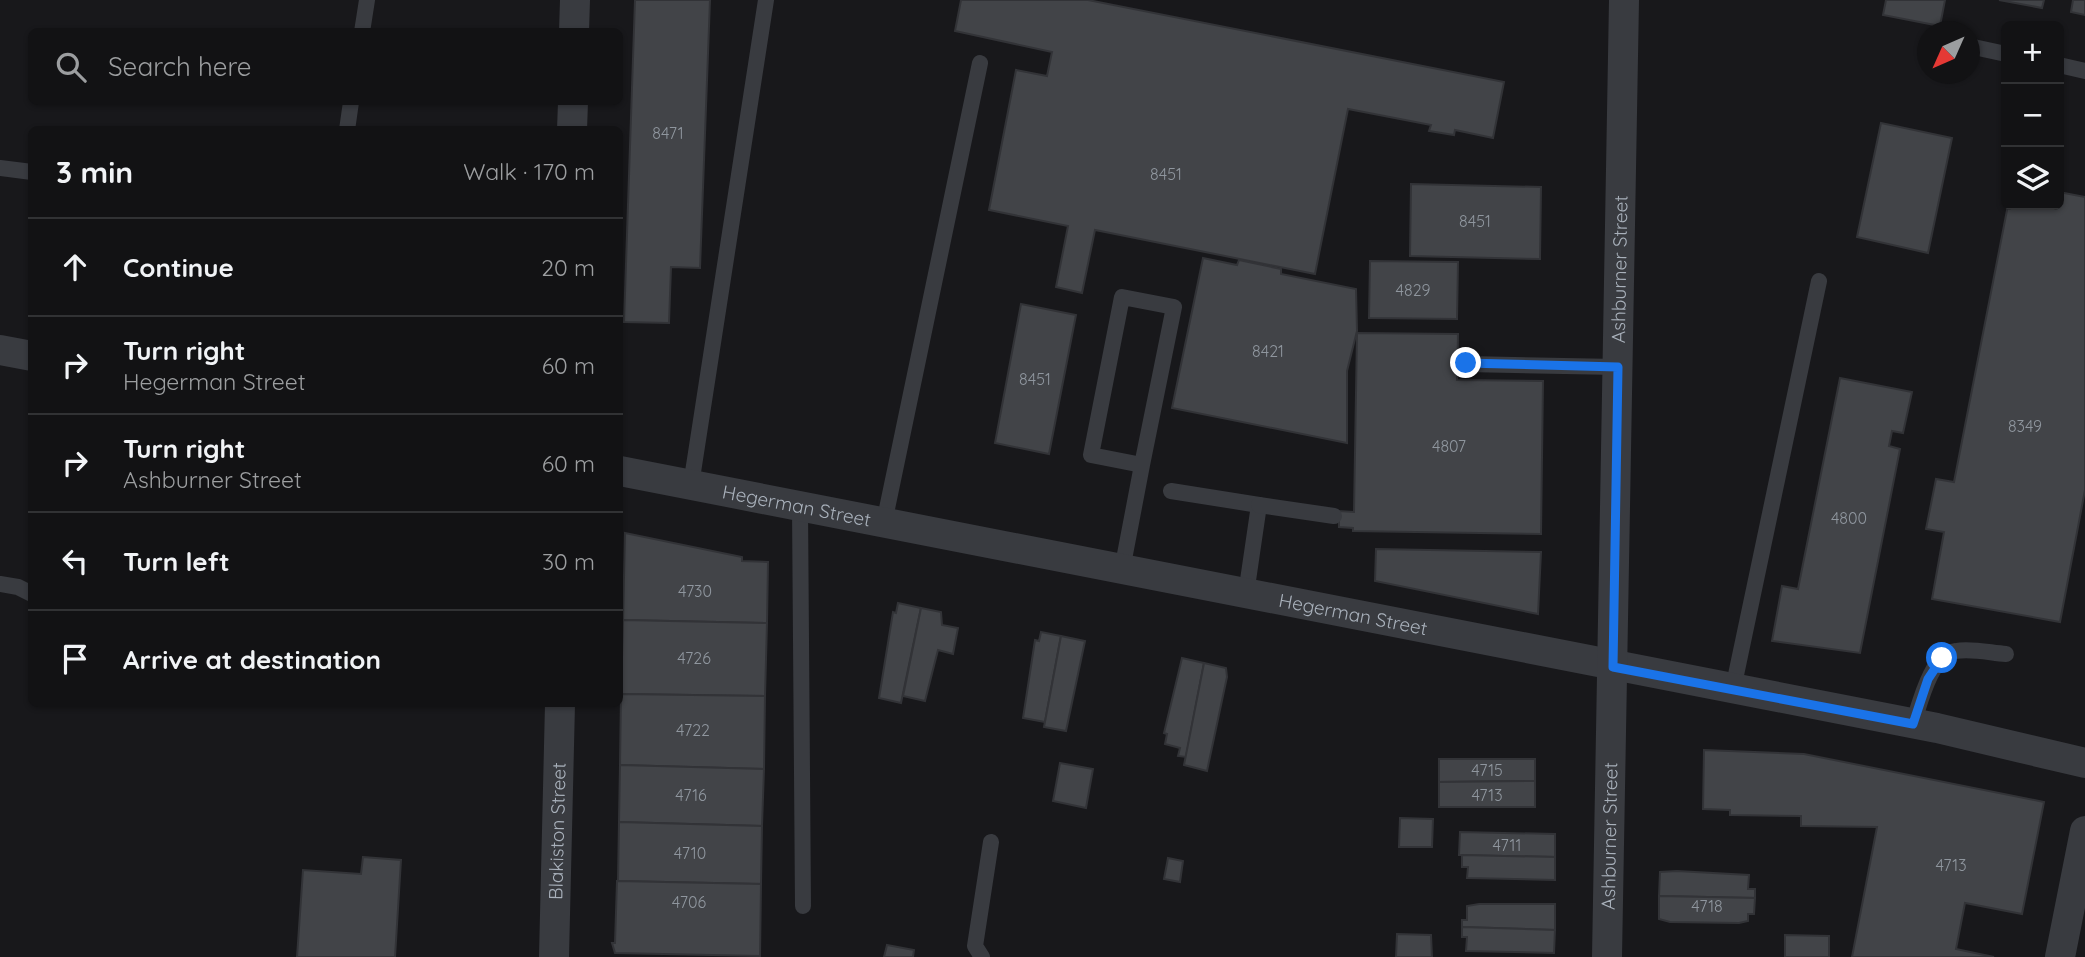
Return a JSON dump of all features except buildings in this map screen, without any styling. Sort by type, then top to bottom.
[{"type":"street","points":[[574,28],[575,0]]},
{"type":"street","name":"Ashburner Street","points":[[1607,957],[1624,0]]},
{"type":"street","points":[[572,126],[573,105]]},
{"type":"street","points":[[0,350],[28,355]]},
{"type":"street","name":"Hegerman Street","points":[[623,472],[1913,724],[2085,763]]},
{"type":"street","name":"Blakiston Street","points":[[554,957],[560,707]]},
{"type":"street","points":[[2060,957],[2085,831]]},
{"type":"lane","points":[[363,28],[367,0]]},
{"type":"lane","points":[[691,485],[766,0]]},
{"type":"lane","points":[[1980,48],[2001,53]]},
{"type":"lane","points":[[884,523],[980,63]]},
{"type":"lane","points":[[2064,66],[2085,71]]},
{"type":"lane","points":[[348,126],[351,105]]},
{"type":"lane","points":[[0,167],[28,171]]},
{"type":"lane","points":[[1733,690],[1819,281]]},
{"type":"lane","points":[[1122,570],[1174,307],[1122,297],[1091,455],[1142,465]]},
{"type":"lane","points":[[1466,363],[1618,367]]},
{"type":"lane","points":[[1171,491],[1334,516]]},
{"type":"lane","points":[[1246,594],[1259,505]]},
{"type":"lane","points":[[800,507],[803,906]]},
{"type":"lane","points":[[0,584],[28,592]]},
{"type":"lane","points":[[1913,724],[1928,679],[1942,658],[1955,650],[2006,654]]},
{"type":"lane","points":[[982,957],[975,946],[991,842]]},
{"type":"route","points":[[1466,363],[1618,367],[1613,667],[1913,724],[1928,679],[1942,658]]}]
